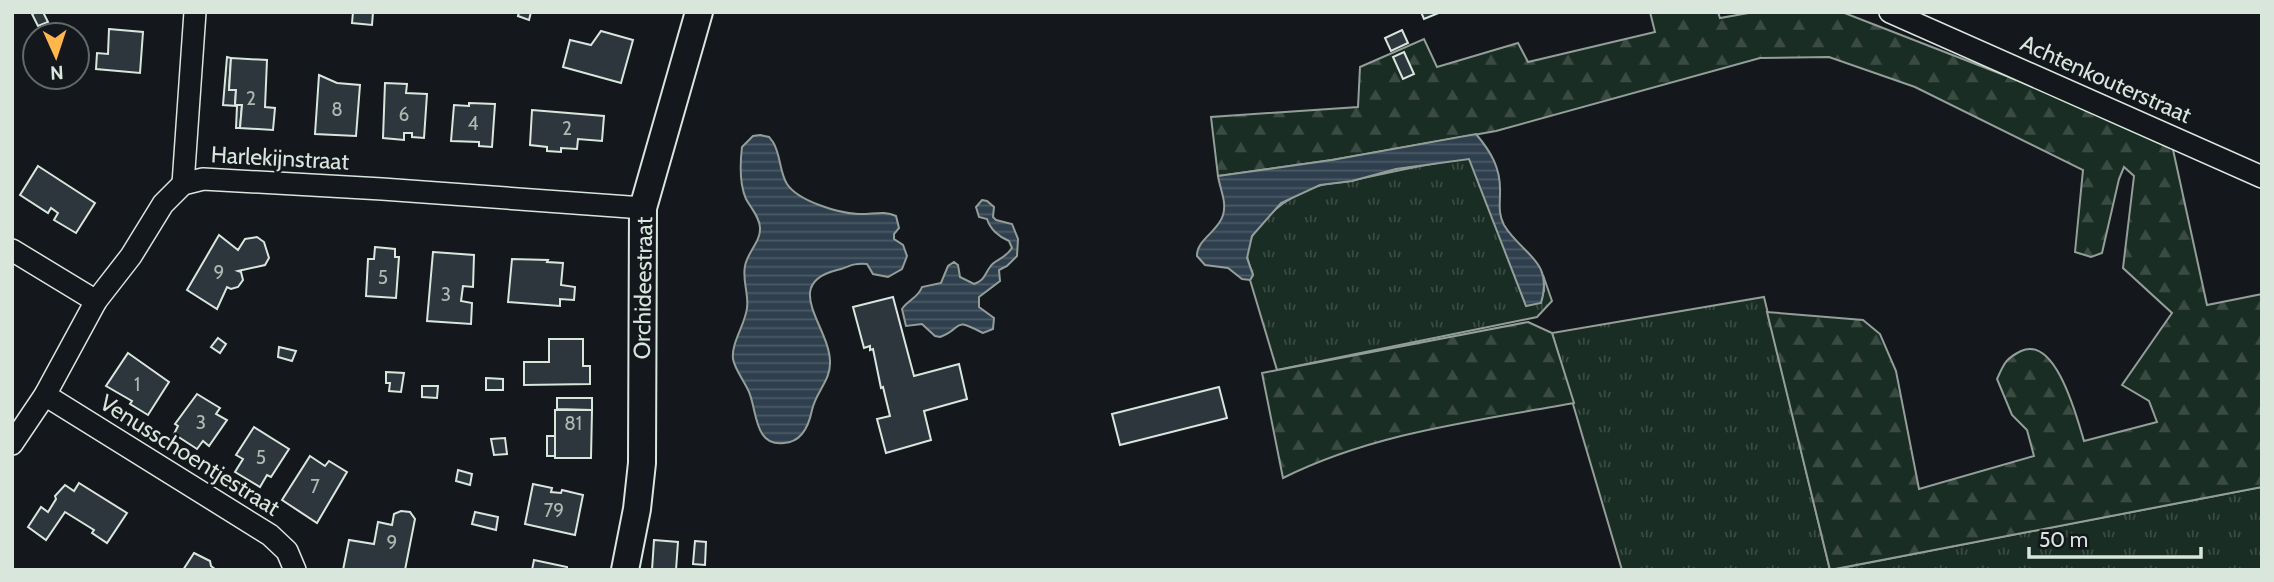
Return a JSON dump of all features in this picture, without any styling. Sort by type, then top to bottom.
[{"type":"street","points":[[183,184],[195,12]]},
{"type":"street","name":"Orchideestraat","points":[[625,570],[637,509],[642,463],[643,208],[699,12]]},
{"type":"street","name":"Achtenkouterstraat","points":[[1890,12],[2262,177]]},
{"type":"street","name":"Harlekijnstraat","points":[[12,444],[45,396],[96,301],[131,256],[163,204],[183,184],[203,180],[244,182],[643,208]]},
{"type":"street","points":[[12,250],[96,301]]},
{"type":"street","name":"Venusschoentjestraat","points":[[45,396],[270,535],[287,551],[295,570]]},
{"type":"green space","points":[[1650,12],[1718,12],[1720,18],[1754,12],[1842,12],[2027,84],[2172,145],[2207,305],[2262,294],[2262,487],[1830,570],[1767,312],[1863,320],[1880,334],[1896,371],[1919,489],[2034,456],[2027,430],[2012,415],[1997,379],[2006,362],[2021,351],[2033,349],[2045,355],[2054,366],[2070,398],[2084,441],[2157,422],[2149,401],[2122,385],[2172,313],[2123,268],[2134,176],[2124,167],[2102,253],[2091,257],[2075,252],[2083,170],[1915,87],[1829,57],[1760,58],[1496,131],[1332,160],[1218,176],[1211,117],[1358,107],[1360,67],[1424,39],[1437,67],[1518,43],[1528,62],[1655,32]]},
{"type":"green space","points":[[1470,159],[1526,305],[1544,291],[1543,275],[1552,301],[1537,317],[1277,370],[1250,280],[1253,275],[1247,257],[1249,243],[1263,221],[1284,203],[1318,186]]},
{"type":"green space","points":[[1764,297],[1830,570],[1622,570],[1552,333]]},
{"type":"green space","points":[[1528,322],[1552,333],[1574,403],[1389,439],[1317,463],[1283,478],[1262,373]]},
{"type":"green space","points":[[2262,487],[2262,570],[1830,570]]},
{"type":"water","points":[[1476,134],[1497,168],[1502,221],[1540,267],[1544,289],[1541,303],[1526,306],[1469,159],[1396,169],[1352,181],[1320,185],[1281,203],[1252,236],[1247,258],[1253,275],[1250,280],[1242,279],[1228,268],[1205,265],[1197,256],[1200,245],[1223,215],[1224,200],[1218,176],[1332,160]]},
{"type":"water","points":[[753,136],[769,137],[773,142],[784,179],[800,196],[840,211],[858,214],[887,213],[896,216],[899,228],[894,239],[903,245],[907,256],[902,269],[888,277],[873,274],[867,264],[857,264],[821,276],[812,285],[812,308],[828,348],[830,368],[804,432],[796,440],[784,443],[774,443],[762,433],[749,392],[733,359],[734,347],[747,308],[745,266],[760,233],[759,221],[742,187],[742,147]]},
{"type":"water","points":[[982,200],[994,207],[993,217],[996,220],[1012,224],[1018,239],[1017,256],[999,270],[1000,281],[979,297],[979,307],[994,318],[993,329],[983,333],[961,324],[940,337],[935,336],[922,324],[906,326],[902,309],[922,287],[941,283],[948,266],[954,262],[958,265],[960,277],[974,284],[982,279],[992,264],[1012,248],[1009,241],[998,235],[987,219],[979,217],[976,207]]},
{"type":"building","points":[[43,12],[48,21],[36,21],[32,14]]},
{"type":"building","points":[[353,12],[373,12],[372,25],[352,23]]},
{"type":"building","points":[[519,12],[531,12],[529,20],[518,16]]},
{"type":"building","points":[[1421,12],[1441,12],[1424,19]]},
{"type":"building","points":[[109,29],[143,32],[140,73],[96,69],[97,53],[108,54]]},
{"type":"building","points":[[1402,30],[1408,43],[1391,51],[1385,38]]},
{"type":"building","points":[[601,31],[633,40],[621,83],[563,67],[570,40],[591,45]]},
{"type":"building","points":[[1404,52],[1414,74],[1403,79],[1393,57]]},
{"type":"building","points":[[227,57],[231,58],[229,90],[236,90],[235,105],[242,105],[240,128],[236,128],[237,106],[223,105]]},
{"type":"building","points":[[231,58],[267,60],[265,107],[275,108],[273,130],[240,128],[242,105],[235,105],[236,90],[229,90]]},
{"type":"building","points":[[319,75],[337,83],[360,85],[356,136],[315,134]]},
{"type":"building","points":[[385,83],[407,84],[406,93],[427,94],[424,138],[404,133],[404,140],[383,138]]},
{"type":"building","points":[[469,103],[495,104],[492,147],[479,146],[479,142],[451,141],[454,105],[469,106]]},
{"type":"building","points":[[532,110],[604,116],[602,141],[578,139],[577,149],[561,148],[561,152],[547,151],[547,147],[530,145]]},
{"type":"building","points":[[38,166],[95,203],[76,233],[54,220],[58,213],[51,208],[48,213],[20,195]]},
{"type":"building","points":[[219,235],[238,250],[245,239],[257,237],[264,242],[269,258],[265,265],[238,271],[241,272],[243,280],[238,287],[227,287],[217,309],[187,290]]},
{"type":"building","points":[[375,247],[395,249],[395,257],[399,257],[396,298],[366,296],[368,259],[374,259]]},
{"type":"building","points":[[433,252],[474,255],[473,287],[463,286],[461,301],[472,303],[471,324],[427,321]]},
{"type":"building","points":[[512,259],[563,263],[561,285],[575,287],[574,300],[560,299],[560,306],[508,302]]},
{"type":"building","points":[[893,297],[914,376],[959,364],[967,399],[924,411],[931,440],[886,453],[877,419],[890,416],[873,349],[870,350],[870,346],[864,348],[853,307]]},
{"type":"building","points":[[218,338],[226,344],[220,353],[211,347]]},
{"type":"building","points":[[549,339],[583,339],[583,366],[590,366],[590,384],[524,385],[524,362],[549,362]]},
{"type":"building","points":[[279,347],[296,351],[292,361],[278,357]]},
{"type":"building","points":[[128,353],[169,382],[148,415],[130,404],[132,401],[106,386]]},
{"type":"building","points":[[386,372],[404,373],[401,392],[389,391],[390,383],[386,383]]},
{"type":"building","points":[[486,378],[503,379],[503,390],[486,390]]},
{"type":"building","points":[[422,386],[438,386],[437,398],[422,397]]},
{"type":"building","points":[[1219,387],[1227,418],[1120,445],[1112,414]]},
{"type":"building","points":[[197,394],[220,408],[216,414],[227,420],[209,446],[203,441],[197,449],[174,434],[178,426],[175,424]]},
{"type":"building","points":[[557,398],[592,398],[592,410],[557,409]]},
{"type":"building","points":[[555,410],[592,410],[591,458],[555,458]]},
{"type":"building","points":[[254,427],[289,449],[271,477],[267,475],[260,487],[235,472],[243,459],[236,455]]},
{"type":"building","points":[[547,436],[555,436],[555,456],[547,456]]},
{"type":"building","points":[[505,438],[507,454],[494,455],[491,439]]},
{"type":"building","points":[[310,456],[325,466],[329,461],[347,472],[317,523],[282,500]]},
{"type":"building","points":[[458,470],[472,474],[470,485],[456,481]]},
{"type":"building","points":[[79,483],[127,513],[107,543],[92,533],[94,530],[65,512],[46,540],[28,527],[41,507],[48,512],[56,499],[55,496],[65,485],[74,491]]},
{"type":"building","points":[[533,484],[552,488],[551,492],[561,493],[562,490],[583,495],[575,535],[525,524]]},
{"type":"building","points":[[401,511],[410,512],[415,519],[405,570],[343,570],[349,540],[374,544],[378,522],[392,525],[394,514]]},
{"type":"building","points":[[475,512],[498,517],[496,530],[472,524]]},
{"type":"building","points":[[654,540],[678,542],[676,570],[652,570]]},
{"type":"building","points":[[695,541],[706,542],[705,565],[693,564]]},
{"type":"building","points":[[194,553],[210,561],[216,570],[183,570]]},
{"type":"building","points":[[534,560],[567,567],[567,570],[532,570]]}]
